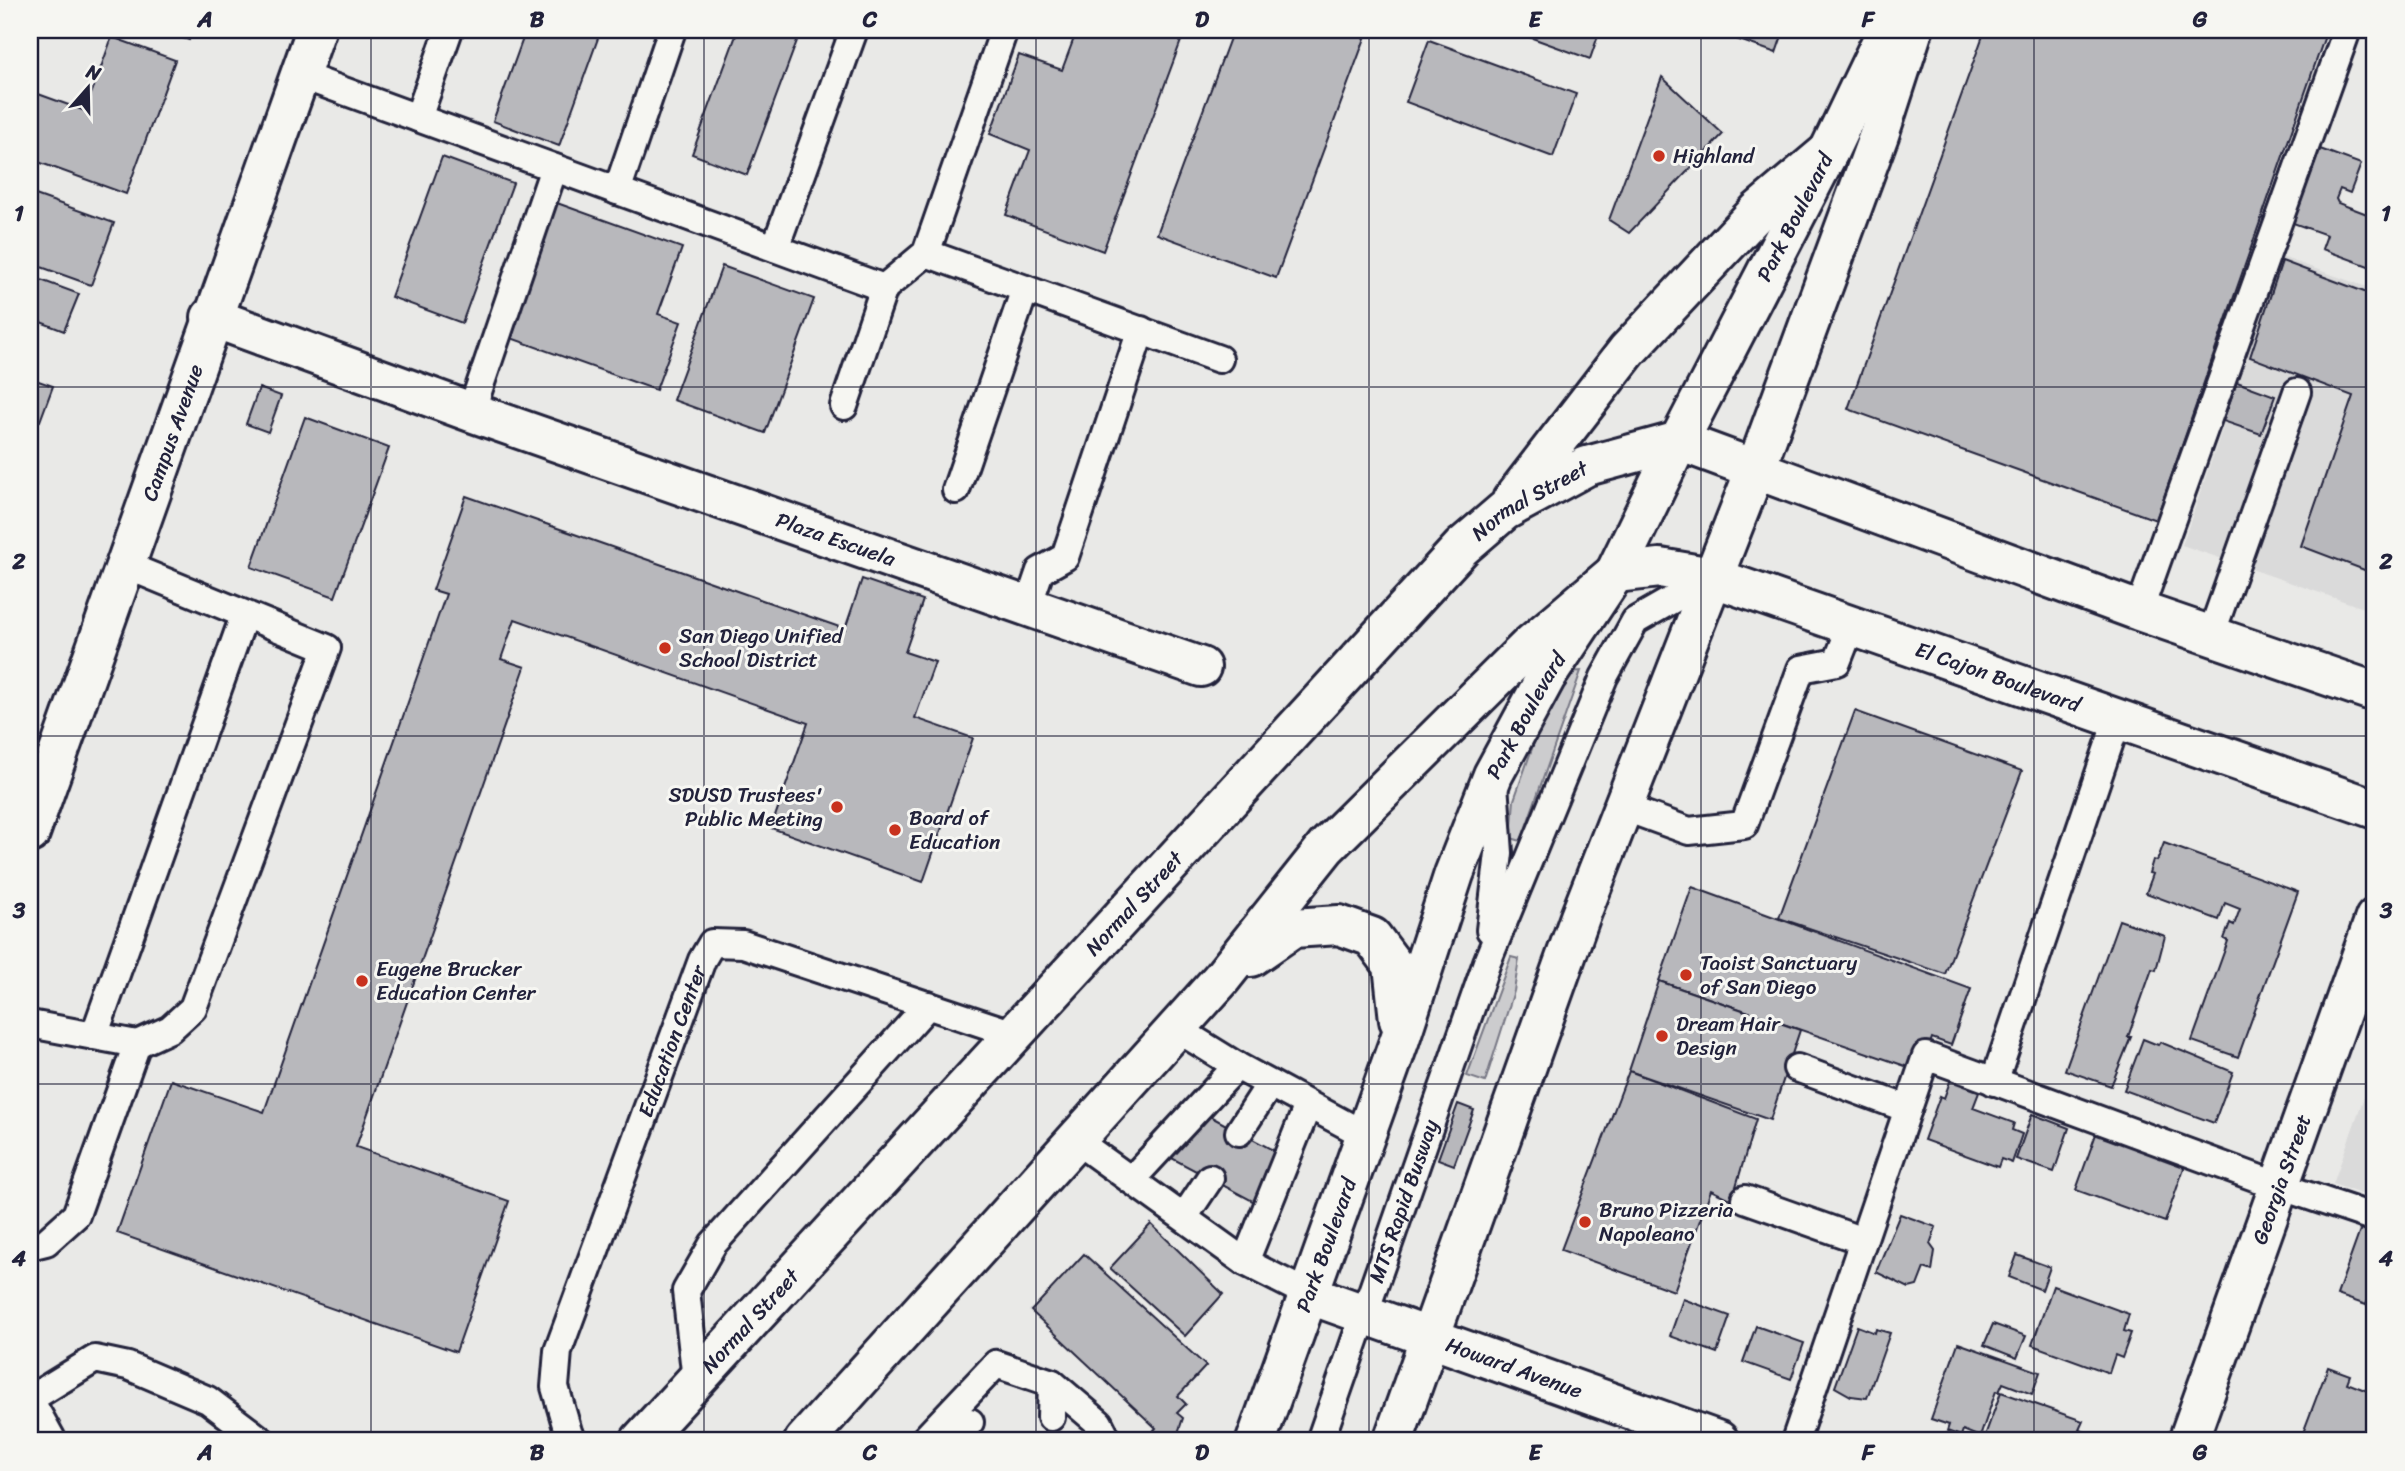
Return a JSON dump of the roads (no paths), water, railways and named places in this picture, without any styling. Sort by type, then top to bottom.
[{"type":"main road","name":"Campus Avenue","points":[[30,833],[211,317],[316,30]]},
{"type":"main road","name":"Park Boulevard","points":[[1256,1441],[1400,1039],[1454,874],[1493,775],[1546,677],[1615,573],[1679,441],[1829,151],[1887,30]]},
{"type":"main road","name":"Park Boulevard","points":[[1393,1441],[1580,916],[1756,468],[1874,148],[1913,30]]},
{"type":"main road","points":[[1504,511],[1627,351],[1758,211],[1829,151]]},
{"type":"main road","name":"Plaza Escuela","points":[[211,317],[471,412],[1201,667]]},
{"type":"main road","points":[[1679,441],[2139,611],[2375,692]]},
{"type":"main road","name":"Normal Street","points":[[640,1441],[1462,547],[1504,511],[1587,466],[1679,441]]},
{"type":"main road","name":"El Cajon Boulevard","points":[[1615,573],[1660,568],[1712,577],[1852,624],[2117,721],[2375,809]]},
{"type":"main road","points":[[815,1438],[1074,1139],[1174,1027],[1221,979],[1326,847],[1529,646],[1615,573]]},
{"type":"main road","name":"Georgia Street","points":[[2188,1441],[2375,918]]},
{"type":"main road","points":[[1221,979],[1293,928],[1339,925],[1372,937],[1393,965],[1398,994],[1400,1039]]},
{"type":"main road","name":"Howard Avenue","points":[[1308,1294],[1719,1441]]},
{"type":"main road","points":[[30,1412],[46,1441]]},
{"type":"lane","points":[[418,118],[449,30]]},
{"type":"lane","points":[[617,191],[672,30]]},
{"type":"lane","points":[[775,248],[854,30]]},
{"type":"lane","points":[[844,406],[884,288],[926,253],[1004,30]]},
{"type":"lane","points":[[2139,611],[2347,30]]},
{"type":"lane","points":[[300,75],[884,288]]},
{"type":"lane","points":[[471,412],[554,168]]},
{"type":"lane","points":[[926,253],[1219,359]]},
{"type":"lane","points":[[956,490],[1025,289]]},
{"type":"lane","points":[[1028,606],[1040,571],[1065,557],[1141,330]]},
{"type":"lane","points":[[2211,635],[2297,392]]},
{"type":"lane","points":[[30,1024],[137,1044],[170,1029],[193,1008],[327,648],[125,565]]},
{"type":"lane","name":"MTS Rapid Busway","points":[[1320,1441],[1487,962],[1604,677],[1635,621],[1712,577]]},
{"type":"lane","points":[[94,1036],[244,616]]},
{"type":"lane","points":[[1623,807],[1689,831],[1744,825],[1801,669],[1837,662],[1852,624]]},
{"type":"lane","points":[[1994,1082],[2117,721]]},
{"type":"lane","name":"MTS Rapid Busway","points":[[1487,962],[1499,853],[1493,775]]},
{"type":"lane","name":"Education Center","points":[[574,1441],[569,1435],[555,1387],[558,1351],[702,960],[712,943],[743,944],[1014,1034]]},
{"type":"lane","points":[[696,1380],[686,1291],[698,1268],[713,1244],[928,1005]]},
{"type":"lane","points":[[1174,1027],[1237,1066],[1365,1135]]},
{"type":"lane","points":[[30,1246],[46,1242],[76,1215],[137,1044]]},
{"type":"lane","points":[[1795,1441],[1926,1056],[2279,1186],[2375,1218]]},
{"type":"lane","points":[[1131,1180],[1237,1066]]},
{"type":"lane","points":[[1797,1068],[1908,1109]]},
{"type":"lane","points":[[1239,1132],[1270,1084]]},
{"type":"lane","points":[[1245,1262],[1308,1105]]},
{"type":"lane","points":[[1074,1139],[1245,1262],[1308,1294]]},
{"type":"lane","points":[[1184,1217],[1210,1178]]},
{"type":"lane","points":[[1745,1199],[1863,1241]]},
{"type":"lane","points":[[30,1399],[95,1359],[128,1366],[208,1401],[262,1441]]},
{"type":"lane","points":[[923,1441],[996,1364],[1052,1383],[1099,1423],[1108,1441]]},
{"type":"lane","points":[[1010,1382],[1052,1383]]},
{"type":"lane","points":[[1041,1409],[1052,1383]]},
{"type":"lane","points":[[951,1441],[970,1422]]},
{"type":"place","name":"Highland","points":[[1659,156]]},
{"type":"place","name":"San Diego Unified School District","points":[[665,648]]},
{"type":"place","name":"SDUSD Trustees' Public Meeting","points":[[837,807]]},
{"type":"place","name":"Board of Education","points":[[895,830]]},
{"type":"place","name":"Taoist Sanctuary of San Diego","points":[[1686,975]]},
{"type":"place","name":"Eugene Brucker Education Center","points":[[362,981]]},
{"type":"place","name":"Dream Hair Design","points":[[1662,1036]]},
{"type":"place","name":"Bruno Pizzeria Napoleano","points":[[1585,1222]]}]
